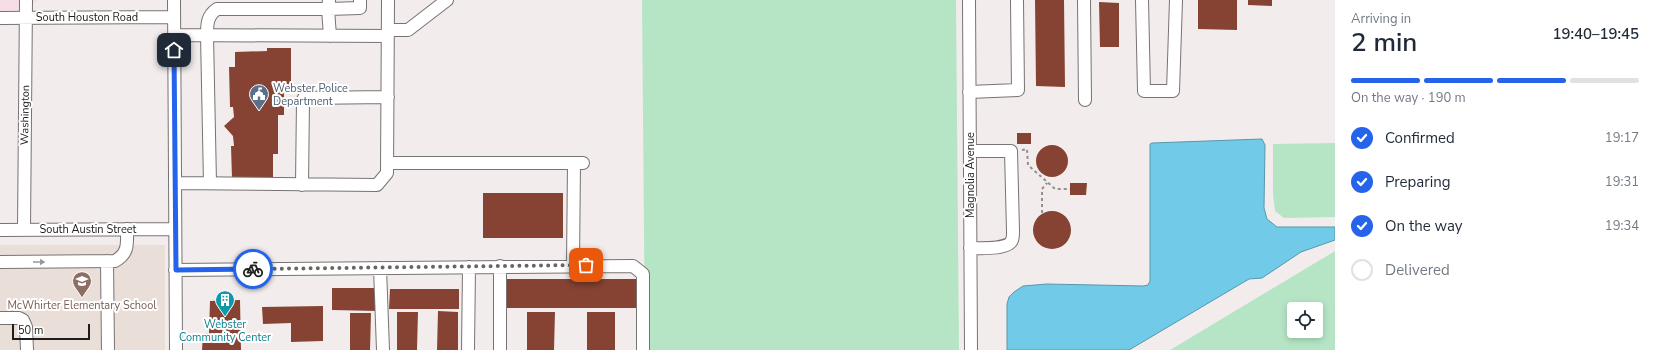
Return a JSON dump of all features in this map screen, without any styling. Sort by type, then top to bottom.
[{"type":"street","name":"Washington","points":[[24,230],[26,0]]},
{"type":"street","points":[[174,0],[176,350]]},
{"type":"street","points":[[282,9],[302,0]]},
{"type":"street","points":[[210,183],[207,35],[210,14],[217,9],[282,9],[329,4],[360,8],[360,0]]},
{"type":"street","points":[[175,183],[377,185],[388,173],[388,0]]},
{"type":"street","points":[[174,35],[330,36],[388,33],[408,30],[447,0]]},
{"type":"street","name":"Magnolia Avenue","points":[[969,0],[970,350]]},
{"type":"street","points":[[969,92],[1018,90],[1017,0]]},
{"type":"street","points":[[1084,0],[1085,100]]},
{"type":"street","points":[[1142,0],[1144,91],[1173,91],[1176,0]]},
{"type":"street","points":[[329,4],[330,36]]},
{"type":"street","name":"South Houston Road","points":[[0,18],[174,17]]},
{"type":"street","points":[[302,184],[304,98],[388,97]]},
{"type":"street","points":[[970,151],[1011,151],[1012,241],[1009,245],[1003,247],[970,248]]},
{"type":"street","points":[[388,163],[578,163],[573,265]]},
{"type":"street","points":[[0,262],[114,261],[122,257],[125,252],[127,229]]},
{"type":"street","name":"South Austin Street","points":[[0,230],[175,229]]},
{"type":"street","points":[[107,261],[108,350]]},
{"type":"street","points":[[176,270],[573,265],[633,266],[643,274],[643,350]]},
{"type":"street","points":[[500,266],[500,350]]},
{"type":"street","points":[[468,350],[469,267]]},
{"type":"street","points":[[380,268],[383,350]]},
{"type":"street","points":[[0,318],[20,318],[24,320],[26,326],[27,350]]},
{"type":"path","points":[[1011,151],[1028,149],[1028,165],[1055,189],[1070,189]]},
{"type":"path","points":[[1042,213],[1042,189],[1048,182]]},
{"type":"shaded area","points":[[0,0],[38,0],[17,12],[0,12]]},
{"type":"shaded area","name":"McWhirter Elementary School","points":[[0,245],[165,245],[165,350],[0,350]]},
{"type":"green space","points":[[642,0],[956,0],[959,350],[645,350]]},
{"type":"green space","points":[[1335,143],[1335,217],[1284,218],[1275,211],[1273,194],[1273,144]]},
{"type":"green space","points":[[1335,251],[1335,350],[1170,350]]},
{"type":"water","points":[[1262,139],[1265,145],[1264,208],[1267,219],[1277,227],[1335,227],[1335,240],[1301,252],[1262,278],[1249,279],[1129,350],[1007,350],[1007,304],[1009,297],[1023,286],[1047,284],[1148,285],[1150,281],[1150,144]]},
{"type":"building","points":[[1035,0],[1064,0],[1065,87],[1036,86]]},
{"type":"building","points":[[1198,0],[1237,0],[1237,30],[1198,29]]},
{"type":"building","points":[[1248,0],[1272,0],[1272,6],[1248,5]]},
{"type":"building","points":[[1099,2],[1119,3],[1119,47],[1100,47]]},
{"type":"building","name":"Webster Police Department","points":[[267,48],[291,48],[291,90],[286,90],[284,93],[284,115],[278,115],[278,154],[273,154],[273,177],[232,178],[231,146],[234,146],[233,136],[224,126],[234,117],[233,107],[230,107],[229,67],[235,67],[235,52],[267,51]]},
{"type":"building","points":[[1017,133],[1031,133],[1031,144],[1017,144]]},
{"type":"building","points":[[1049,145],[1055,145],[1064,149],[1068,161],[1064,173],[1055,177],[1049,177],[1040,173],[1036,164],[1036,158],[1040,149]]},
{"type":"building","points":[[1070,183],[1087,183],[1086,195],[1070,195]]},
{"type":"building","points":[[483,193],[563,193],[563,238],[483,238]]},
{"type":"building","points":[[1048,211],[1056,211],[1066,216],[1070,223],[1070,237],[1066,244],[1056,249],[1048,249],[1038,244],[1036,241],[1033,234],[1033,226],[1038,216],[1041,214]]},
{"type":"building","points":[[505,279],[637,279],[637,308],[505,308]]},
{"type":"building","points":[[332,288],[378,288],[378,311],[332,310]]},
{"type":"building","points":[[390,289],[459,289],[459,309],[389,309]]},
{"type":"building","name":"Webster Community Center","points":[[240,300],[241,350],[202,350],[203,333],[209,333],[210,301]]},
{"type":"building","points":[[323,306],[323,341],[291,342],[291,323],[263,324],[262,307]]},
{"type":"building","points":[[438,311],[458,312],[458,350],[437,350]]},
{"type":"building","points":[[397,312],[418,312],[417,350],[397,350]]},
{"type":"building","points":[[527,312],[555,312],[554,350],[527,350]]},
{"type":"building","points":[[587,312],[615,312],[615,350],[587,350]]},
{"type":"building","points":[[350,313],[371,313],[370,350],[350,350]]},
{"type":"way so far","points":[[253,269],[586,265]]},
{"type":"place","name":"Webster Police Department","points":[[259,111]]},
{"type":"place","name":"McWhirter Elementary School","points":[[82,298]]},
{"type":"place","name":"Webster Community Center","points":[[225,317]]},
{"type":"route","points":[[174,50],[176,270],[253,269]]}]
